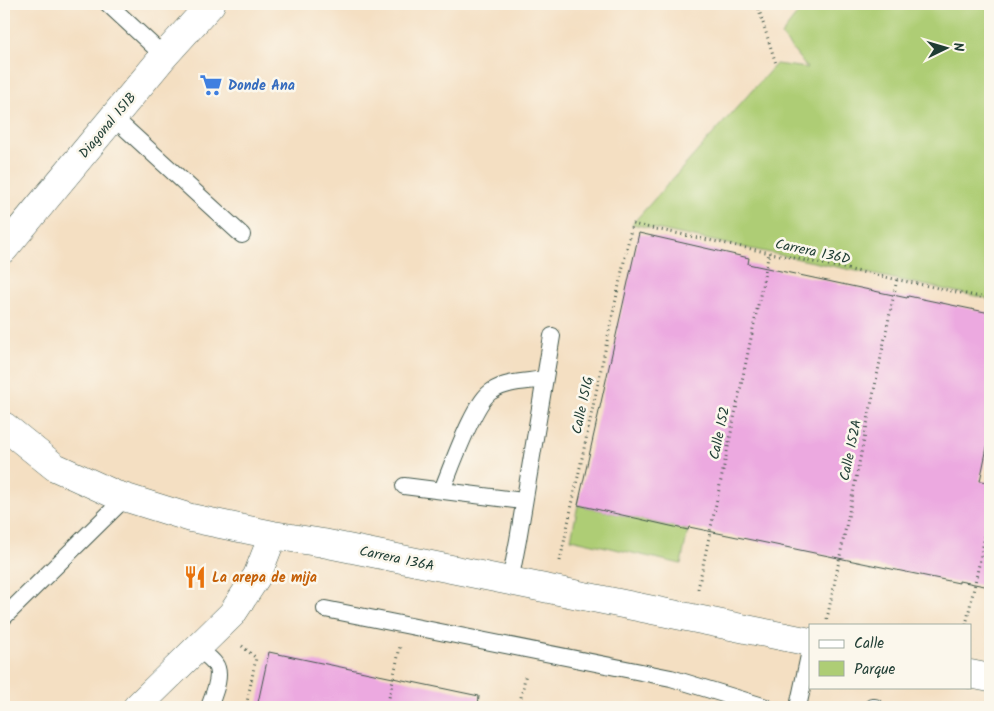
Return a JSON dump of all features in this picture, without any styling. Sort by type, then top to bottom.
[{"type":"street","name":"Diagonal 151B","points":[[4,249],[164,56],[212,4]]},
{"type":"street","name":"Carrera 136A","points":[[4,426],[55,467],[125,498],[191,518],[809,642]]},
{"type":"street","points":[[136,707],[232,614],[257,576],[273,535]]},
{"type":"street","points":[[972,674],[990,678]]},
{"type":"lane","points":[[108,4],[164,56]]},
{"type":"lane","points":[[113,117],[242,235]]},
{"type":"lane","points":[[510,582],[552,336]]},
{"type":"lane","points":[[442,490],[478,406],[490,391],[505,384],[544,380]]},
{"type":"lane","points":[[404,486],[523,501]]},
{"type":"lane","points":[[4,617],[125,498]]},
{"type":"lane","points":[[325,609],[671,678],[766,707]]},
{"type":"lane","points":[[197,648],[215,663],[218,669],[218,679],[209,707]]},
{"type":"lane","points":[[798,707],[809,656]]},
{"type":"path","points":[[757,4],[776,64]]},
{"type":"path","name":"Carrera 136D","points":[[632,224],[990,299]]},
{"type":"path","name":"Calle 151G","points":[[554,591],[632,224]]},
{"type":"path","name":"Calle 152","points":[[692,618],[768,253]]},
{"type":"path","name":"Calle 152A","points":[[826,624],[897,279]]},
{"type":"path","points":[[966,624],[990,512]]},
{"type":"path","points":[[387,707],[404,624]]},
{"type":"path","points":[[219,626],[256,658],[246,707]]},
{"type":"path","points":[[519,707],[530,650]]},
{"type":"green space","points":[[805,4],[990,4],[990,299],[632,224],[776,64],[807,68],[781,35]]},
{"type":"green space","points":[[578,505],[688,530],[681,564],[571,539]]},
{"type":"building","points":[[639,233],[749,258],[748,264],[907,298],[908,296],[990,313],[990,433],[980,481],[990,482],[990,587],[959,581],[959,583],[689,527],[688,530],[578,505]]},
{"type":"building","points":[[269,652],[479,696],[478,707],[257,707]]},
{"type":"place","name":"Donde Ana","points":[[211,85]]},
{"type":"place","name":"La arepa de mija","points":[[195,577]]}]
